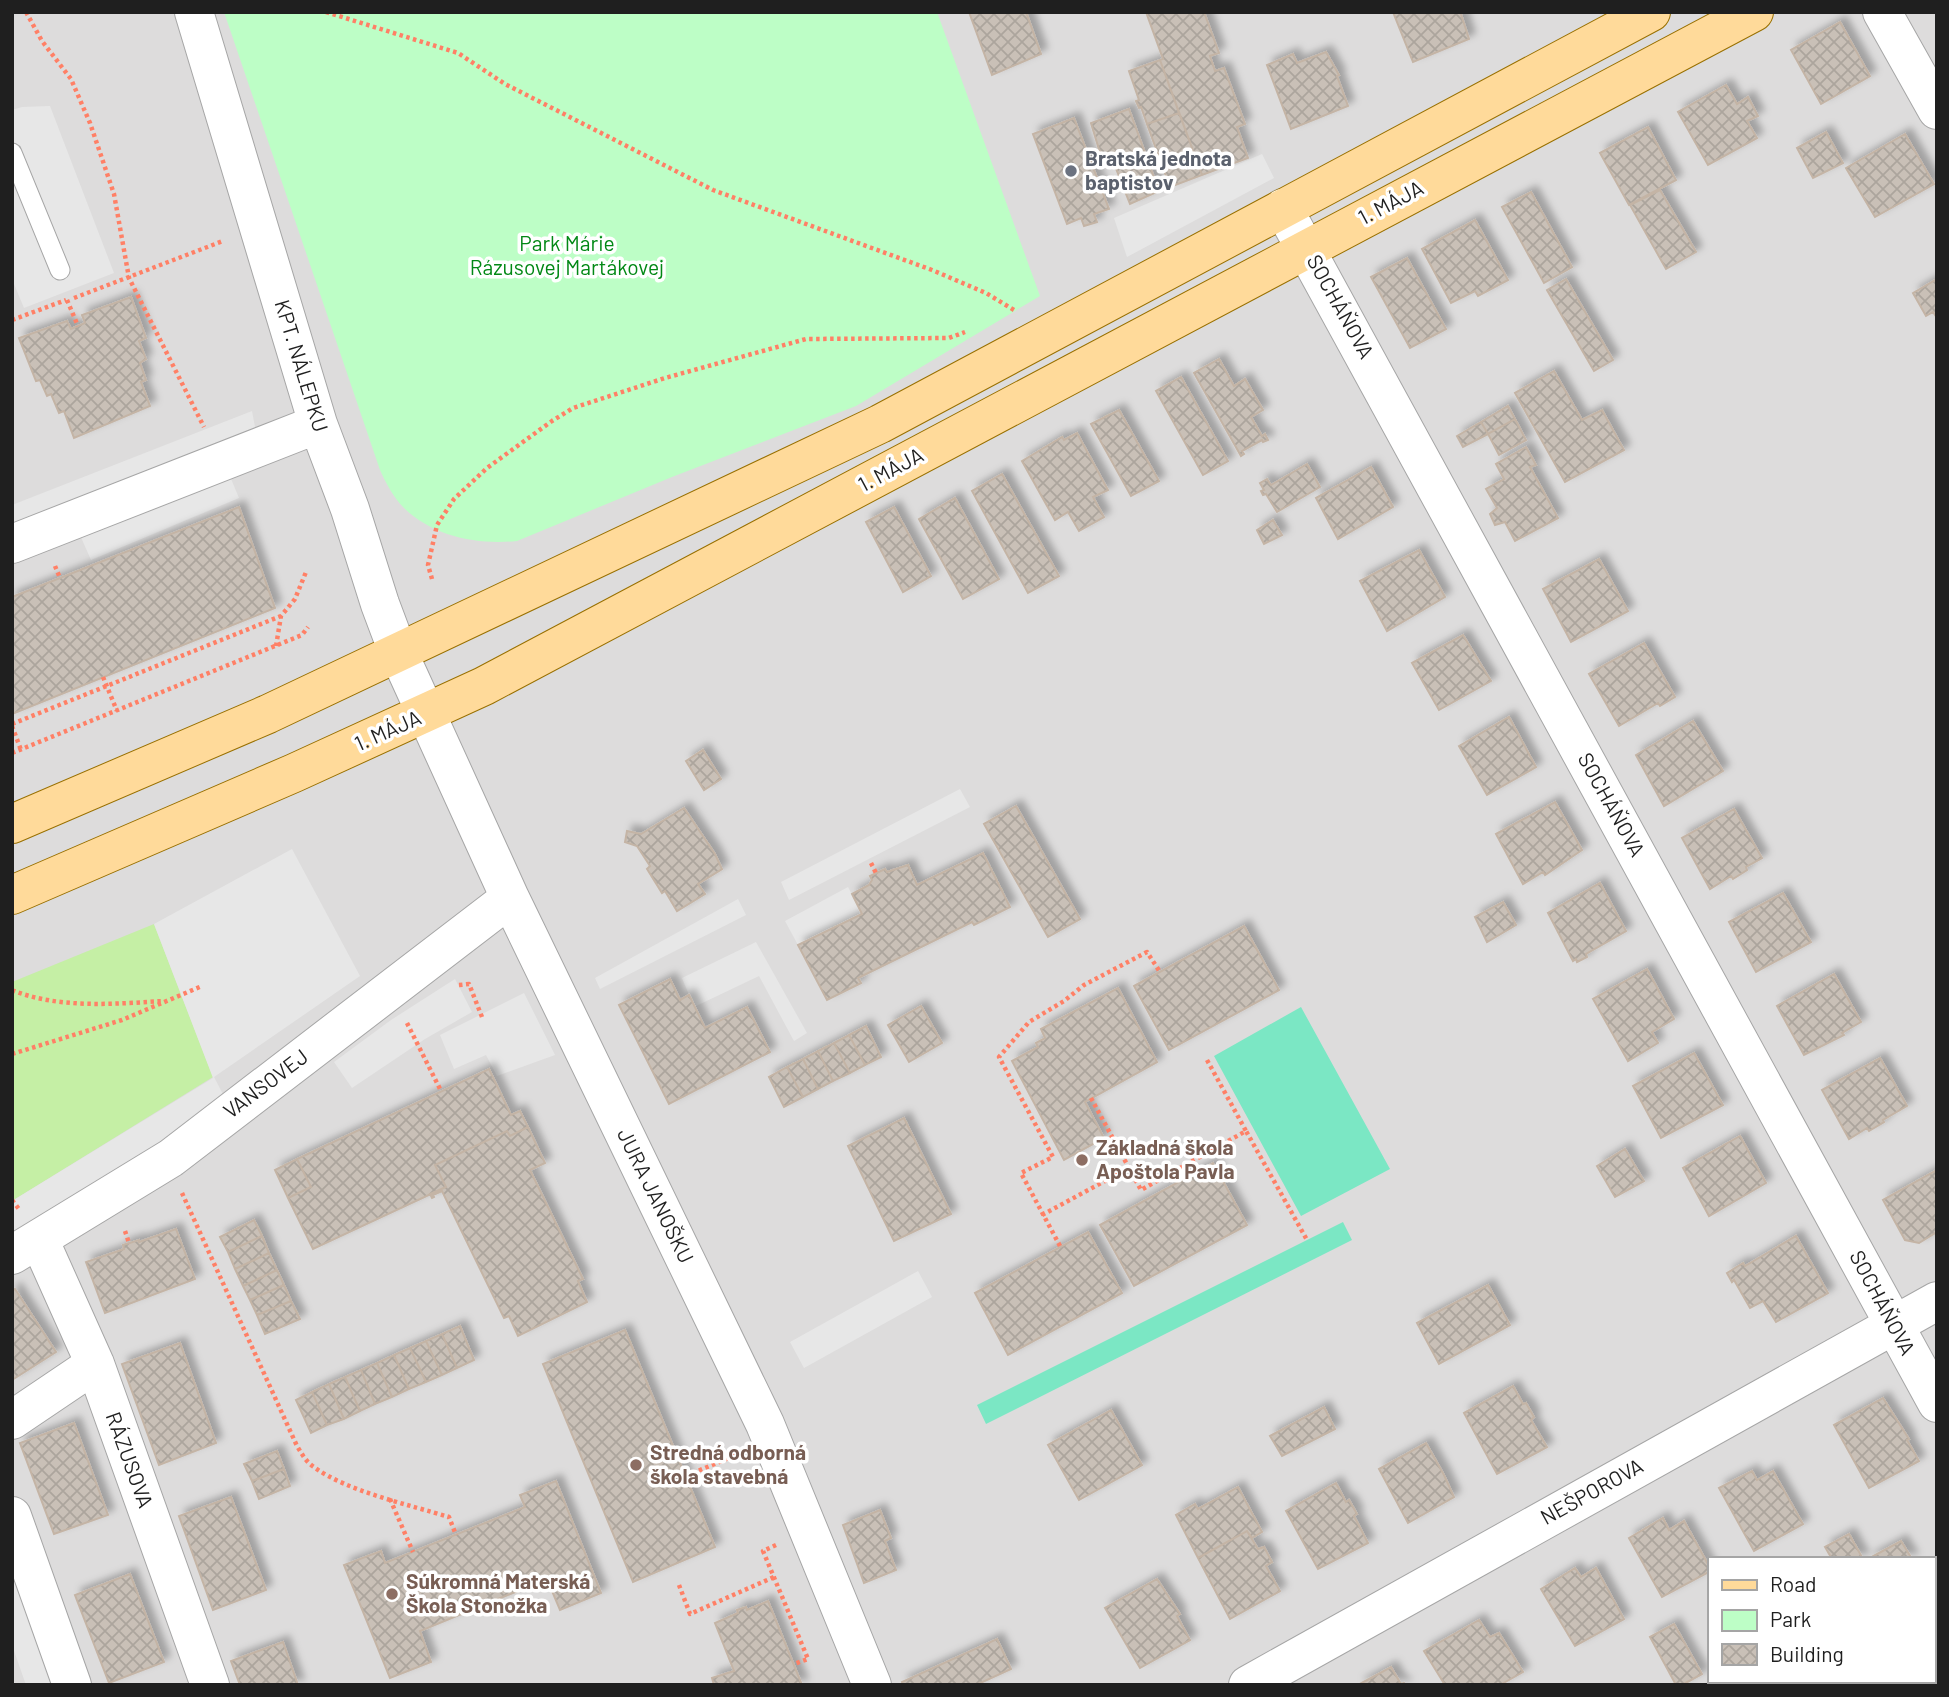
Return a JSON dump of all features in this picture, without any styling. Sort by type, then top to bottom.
[{"type":"main road","points":[[12,824],[268,714],[880,424],[1651,12]]},
{"type":"main road","name":"1. MÁJA","points":[[12,895],[484,686],[1754,12]]},
{"type":"street","name":"KPT. NÁLEPKU","points":[[194,12],[318,424],[398,652],[428,713]]},
{"type":"street","points":[[1882,12],[1937,110]]},
{"type":"street","name":"SOCHÁŇOVA","points":[[1283,208],[1937,1403]]},
{"type":"street","points":[[12,544],[318,424]]},
{"type":"street","name":"JURA JANOŠKU","points":[[428,713],[510,898],[771,1440],[872,1685]]},
{"type":"street","name":"VANSOVEJ","points":[[26,1247],[164,1161],[510,898]]},
{"type":"street","name":"RÁZUSOVA","points":[[26,1247],[95,1364],[206,1684]]},
{"type":"street","name":"NEŠPOROVA","points":[[1248,1685],[1937,1301]]},
{"type":"street","points":[[12,1420],[95,1364]]},
{"type":"street","points":[[12,1516],[72,1685]]},
{"type":"lane","points":[[12,153],[60,270]]},
{"type":"path","points":[[26,12],[42,41],[71,79],[90,123],[114,194],[129,278],[222,462]]},
{"type":"path","points":[[326,12],[458,53],[505,84],[713,190],[932,270],[986,293],[1018,313],[1006,317]]},
{"type":"path","points":[[12,320],[228,240]]},
{"type":"path","points":[[67,300],[78,327]]},
{"type":"path","points":[[432,579],[428,565],[437,526],[454,499],[487,468],[573,408],[725,360],[806,339],[949,338],[972,330]]},
{"type":"path","points":[[22,750],[12,725],[281,616],[295,599],[306,572]]},
{"type":"path","points":[[276,646],[281,616]]},
{"type":"path","points":[[12,753],[302,635],[308,627]]},
{"type":"path","points":[[103,677],[117,711]]},
{"type":"path","points":[[871,863],[876,873]]},
{"type":"path","points":[[1060,1246],[1021,1174],[1053,1157],[999,1057],[1029,1022],[1064,1001],[1084,985],[1147,952],[1160,972]]},
{"type":"path","points":[[450,986],[468,984],[482,1017]]},
{"type":"path","points":[[12,1054],[122,1020],[202,986]]},
{"type":"path","points":[[12,990],[35,999],[85,1003],[144,1002],[166,1000],[181,995]]},
{"type":"path","points":[[404,1016],[440,1091]]},
{"type":"path","points":[[1207,1060],[1307,1240]]},
{"type":"path","points":[[1091,1098],[1141,1190],[1245,1130]]},
{"type":"path","points":[[164,1161],[181,1190],[296,1446],[305,1459],[314,1468],[329,1476],[449,1517],[456,1535]]},
{"type":"path","points":[[1042,1215],[1129,1168]]},
{"type":"path","points":[[686,1476],[771,1440]]},
{"type":"path","points":[[390,1499],[413,1552]]},
{"type":"path","points":[[679,1585],[690,1614],[774,1577]]},
{"type":"shaded area","points":[[12,12],[1937,12],[1937,1685],[12,1685]]},
{"type":"shaded area","points":[[50,106],[114,273],[24,308],[12,279],[12,110]]},
{"type":"shaded area","points":[[1262,154],[1274,178],[1127,257],[1114,218]]},
{"type":"shaded area","points":[[252,411],[258,443],[12,539],[12,505]]},
{"type":"shaded area","points":[[229,474],[239,498],[91,560],[80,535]]},
{"type":"shaded area","points":[[960,789],[970,807],[789,900],[781,882]]},
{"type":"shaded area","points":[[292,849],[360,976],[214,1077],[226,1100],[12,1236],[12,1201],[213,1078],[154,924]]},
{"type":"shaded area","points":[[848,887],[862,914],[798,945],[785,921]]},
{"type":"shaded area","points":[[738,899],[746,915],[600,989],[595,978]]},
{"type":"shaded area","points":[[756,942],[807,1033],[794,1041],[759,976],[694,1007],[682,978]]},
{"type":"shaded area","points":[[455,979],[472,1012],[425,1039],[352,1088],[334,1062],[391,1020]]},
{"type":"shaded area","points":[[524,993],[555,1055],[497,1076],[486,1055],[454,1069],[440,1035]]},
{"type":"shaded area","points":[[918,1271],[932,1297],[804,1368],[790,1342]]},
{"type":"shaded area","points":[[12,1563],[57,1685],[26,1685],[12,1645]]},
{"type":"green space","name":"Park Márie Rázusovej Martákovej","points":[[224,12],[937,12],[1040,296],[856,406],[672,477],[517,541],[487,542],[457,537],[429,526],[404,508],[393,495],[380,470]]},
{"type":"green space","points":[[154,924],[213,1077],[12,1201],[12,982]]},
{"type":"green space","points":[[1301,1007],[1390,1169],[1301,1216],[1214,1056]]},
{"type":"green space","points":[[1343,1222],[1352,1240],[986,1424],[977,1405]]},
{"type":"building","points":[[969,12],[1026,12],[1041,54],[992,75]]},
{"type":"building","points":[[1146,12],[1204,12],[1219,53],[1210,56],[1215,71],[1224,68],[1245,124],[1237,127],[1248,158],[1202,175],[1160,60],[1163,59]]},
{"type":"building","points":[[1393,12],[1463,12],[1461,14],[1469,39],[1413,62]]},
{"type":"building","points":[[1840,22],[1870,76],[1821,104],[1791,50]]},
{"type":"building","points":[[1326,52],[1339,75],[1337,76],[1348,106],[1291,129],[1267,65],[1293,54],[1297,63]]},
{"type":"building","points":[[1160,60],[1179,113],[1147,124],[1136,101],[1139,100],[1129,71]]},
{"type":"building","points":[[1726,85],[1737,104],[1748,97],[1758,116],[1747,121],[1757,138],[1708,165],[1678,112]]},
{"type":"building","points":[[1129,109],[1159,191],[1130,204],[1113,161],[1104,166],[1091,123]]},
{"type":"building","points":[[1179,113],[1202,175],[1170,187],[1147,124]]},
{"type":"building","name":"Bratská jednota baptistov","points":[[1074,118],[1109,209],[1094,214],[1097,222],[1084,226],[1081,218],[1067,224],[1033,134]]},
{"type":"building","points":[[1648,127],[1676,180],[1629,205],[1600,153]]},
{"type":"building","points":[[1826,132],[1843,163],[1813,178],[1797,148]]},
{"type":"building","points":[[1905,134],[1934,184],[1875,217],[1846,168]]},
{"type":"building","points":[[1660,190],[1696,252],[1666,269],[1630,205]]},
{"type":"building","points":[[1531,192],[1572,267],[1544,283],[1502,207]]},
{"type":"building","points":[[1475,220],[1508,280],[1478,296],[1475,291],[1451,303],[1422,249]]},
{"type":"building","points":[[1407,258],[1446,329],[1410,348],[1371,277]]},
{"type":"building","points":[[1566,279],[1613,360],[1594,371],[1547,290]]},
{"type":"building","points":[[1937,279],[1937,318],[1933,312],[1926,316],[1913,293]]},
{"type":"building","points":[[131,297],[146,338],[139,341],[146,359],[140,363],[146,380],[141,382],[150,406],[74,438],[64,411],[59,413],[51,394],[47,396],[40,380],[36,381],[19,338],[67,321],[71,329],[85,323],[82,315]]},
{"type":"building","points":[[1219,359],[1234,386],[1245,379],[1263,410],[1251,417],[1262,436],[1265,434],[1268,440],[1262,440],[1242,451],[1244,454],[1241,456],[1194,373]]},
{"type":"building","points":[[1554,371],[1582,420],[1602,410],[1624,450],[1565,482],[1515,393]]},
{"type":"building","points":[[1181,377],[1228,461],[1203,475],[1156,391]]},
{"type":"building","points":[[1508,406],[1515,419],[1488,434],[1481,422]]},
{"type":"building","points":[[1119,410],[1159,481],[1131,496],[1091,424]]},
{"type":"building","points":[[1515,419],[1526,440],[1499,455],[1488,434]]},
{"type":"building","points":[[1481,422],[1488,434],[1463,447],[1457,436]]},
{"type":"building","points":[[1077,433],[1108,490],[1093,497],[1104,517],[1079,531],[1068,512],[1055,520],[1022,461],[1062,437],[1064,440]]},
{"type":"building","points":[[1526,447],[1536,465],[1530,467],[1558,518],[1515,541],[1505,522],[1495,525],[1490,514],[1497,508],[1486,489],[1504,479],[1496,464]]},
{"type":"building","points":[[1307,464],[1320,487],[1277,512],[1266,494],[1263,495],[1261,491],[1264,490],[1260,483],[1267,479],[1271,485]]},
{"type":"building","points":[[1371,467],[1393,507],[1338,539],[1316,498]]},
{"type":"building","points":[[1002,474],[1059,576],[1028,593],[972,491]]},
{"type":"building","points":[[955,498],[999,579],[963,599],[919,519]]},
{"type":"building","points":[[239,507],[275,608],[12,714],[12,597]]},
{"type":"building","points":[[894,507],[931,576],[903,592],[866,522]]},
{"type":"building","points":[[1273,520],[1282,535],[1264,544],[1257,530]]},
{"type":"building","points":[[1419,550],[1445,597],[1387,631],[1360,581]]},
{"type":"building","points":[[1599,559],[1628,611],[1571,642],[1543,589]]},
{"type":"building","points":[[1463,635],[1491,681],[1439,710],[1412,663]]},
{"type":"building","points":[[1644,643],[1675,697],[1660,706],[1658,703],[1619,726],[1589,674]]},
{"type":"building","points":[[1509,717],[1536,767],[1487,795],[1459,746]]},
{"type":"building","points":[[1693,721],[1723,771],[1664,806],[1636,755]]},
{"type":"building","points":[[703,750],[721,779],[704,790],[686,761]]},
{"type":"building","points":[[1555,802],[1582,850],[1545,875],[1543,872],[1523,884],[1496,834]]},
{"type":"building","points":[[1016,806],[1080,919],[1048,937],[984,824]]},
{"type":"building","points":[[684,808],[722,869],[698,884],[705,894],[677,911],[647,869],[650,866],[637,846],[625,842],[627,831],[641,834]]},
{"type":"building","points":[[1734,809],[1762,858],[1733,879],[1731,876],[1710,889],[1682,838]]},
{"type":"building","points":[[983,853],[1010,907],[974,925],[972,922],[858,978],[861,983],[827,1000],[798,945],[862,914],[852,894],[869,885],[872,880],[870,876],[885,869],[887,872],[908,865],[917,885]]},
{"type":"building","points":[[1600,883],[1626,931],[1586,954],[1587,957],[1573,961],[1548,913]]},
{"type":"building","points":[[1783,893],[1811,942],[1756,972],[1729,922]]},
{"type":"building","points":[[1503,902],[1516,925],[1487,942],[1475,917]]},
{"type":"building","points":[[1244,926],[1279,990],[1169,1050],[1134,986]]},
{"type":"building","points":[[1647,969],[1674,1019],[1652,1032],[1658,1043],[1628,1061],[1593,999]]},
{"type":"building","points":[[1834,974],[1861,1022],[1842,1033],[1844,1035],[1804,1055],[1777,1006]]},
{"type":"building","points":[[670,979],[680,1000],[689,995],[705,1028],[747,1007],[770,1052],[669,1104],[619,1005]]},
{"type":"building","points":[[1118,988],[1157,1062],[1085,1102],[1104,1138],[1064,1160],[1012,1061],[1038,1047],[1036,1043],[1045,1038],[1041,1029]]},
{"type":"building","points":[[921,1006],[942,1043],[909,1062],[888,1025]]},
{"type":"building","points":[[866,1026],[881,1057],[865,1065],[849,1035]]},
{"type":"building","points":[[849,1035],[865,1065],[850,1073],[834,1043]]},
{"type":"building","points":[[834,1043],[850,1073],[833,1081],[818,1051]]},
{"type":"building","points":[[818,1051],[833,1081],[818,1089],[803,1059]]},
{"type":"building","points":[[1694,1053],[1723,1105],[1661,1138],[1633,1086]]},
{"type":"building","points":[[1880,1058],[1907,1106],[1869,1131],[1867,1128],[1849,1139],[1822,1090]]},
{"type":"building","points":[[803,1059],[818,1089],[803,1097],[787,1067]]},
{"type":"building","points":[[787,1067],[803,1097],[784,1107],[769,1077]]},
{"type":"building","points":[[489,1069],[511,1115],[520,1111],[528,1127],[510,1136],[507,1131],[435,1165],[446,1187],[313,1249],[288,1198],[311,1187],[297,1159]]},
{"type":"building","points":[[904,1118],[951,1214],[894,1241],[848,1146]]},
{"type":"building","points":[[528,1127],[545,1163],[530,1170],[583,1279],[578,1281],[587,1302],[518,1336],[509,1316],[504,1318],[442,1191],[432,1198],[430,1194],[446,1187],[435,1165],[507,1131],[510,1136]]},
{"type":"building","points":[[1740,1136],[1766,1183],[1709,1216],[1683,1168]]},
{"type":"building","points":[[1625,1149],[1644,1181],[1615,1197],[1597,1166]]},
{"type":"building","points":[[297,1159],[311,1187],[288,1198],[275,1170]]},
{"type":"building","points":[[1213,1163],[1247,1225],[1134,1286],[1100,1225]]},
{"type":"building","points":[[1937,1170],[1937,1232],[1919,1243],[1905,1240],[1883,1200]]},
{"type":"building","points":[[254,1220],[262,1236],[228,1252],[220,1237]]},
{"type":"building","points":[[176,1229],[195,1279],[105,1313],[86,1262],[124,1249],[123,1245]]},
{"type":"building","points":[[1088,1232],[1122,1293],[1008,1355],[975,1293]]},
{"type":"building","points":[[262,1236],[269,1253],[235,1269],[228,1252]]},
{"type":"building","points":[[1796,1236],[1828,1293],[1776,1322],[1763,1301],[1750,1308],[1727,1273],[1743,1263],[1745,1266]]},
{"type":"building","points":[[269,1253],[277,1270],[243,1286],[235,1269]]},
{"type":"building","points":[[277,1270],[284,1285],[250,1300],[243,1286]]},
{"type":"building","points":[[284,1285],[291,1301],[257,1315],[250,1300]]},
{"type":"building","points":[[1488,1285],[1510,1325],[1439,1364],[1417,1323]]},
{"type":"building","points":[[15,1289],[56,1352],[12,1380],[12,1291]]},
{"type":"building","points":[[291,1301],[300,1319],[265,1334],[257,1315]]},
{"type":"building","points":[[460,1326],[474,1360],[457,1368],[442,1334]]},
{"type":"building","points":[[625,1330],[715,1547],[633,1582],[543,1364]]},
{"type":"building","points":[[442,1334],[457,1368],[442,1375],[426,1341]]},
{"type":"building","points":[[426,1341],[442,1375],[426,1382],[410,1348]]},
{"type":"building","points":[[180,1343],[216,1443],[159,1465],[122,1364]]},
{"type":"building","points":[[410,1348],[426,1382],[409,1389],[394,1355]]},
{"type":"building","points":[[394,1355],[409,1389],[392,1397],[377,1363]]},
{"type":"building","points":[[377,1363],[392,1397],[375,1404],[361,1370]]},
{"type":"building","points":[[361,1370],[375,1404],[360,1411],[345,1377]]},
{"type":"building","points":[[345,1377],[360,1411],[344,1419],[329,1384]]},
{"type":"building","points":[[329,1384],[344,1419],[327,1425],[312,1392]]},
{"type":"building","points":[[1513,1386],[1534,1417],[1531,1420],[1547,1447],[1497,1474],[1464,1413]]},
{"type":"building","points":[[312,1392],[327,1425],[311,1433],[296,1400]]},
{"type":"building","points":[[1883,1398],[1909,1439],[1907,1440],[1919,1461],[1869,1488],[1834,1425]]},
{"type":"building","points":[[1324,1407],[1335,1429],[1282,1456],[1270,1436]]},
{"type":"building","points":[[1111,1410],[1142,1465],[1079,1500],[1048,1445]]},
{"type":"building","points":[[74,1423],[108,1515],[54,1534],[20,1443]]},
{"type":"building","points":[[1426,1443],[1454,1497],[1408,1523],[1379,1469]]},
{"type":"building","points":[[277,1451],[284,1469],[252,1481],[244,1464]]},
{"type":"building","points":[[284,1469],[290,1486],[259,1499],[252,1481]]},
{"type":"building","points":[[1752,1471],[1757,1480],[1773,1471],[1803,1524],[1754,1551],[1719,1488]]},
{"type":"building","points":[[556,1481],[601,1593],[560,1610],[547,1579],[420,1631],[431,1662],[390,1678],[344,1565],[381,1551],[385,1563],[525,1507],[520,1495]]},
{"type":"building","points":[[1336,1483],[1346,1502],[1349,1500],[1357,1514],[1354,1516],[1368,1543],[1318,1569],[1286,1511]]},
{"type":"building","points":[[1238,1487],[1262,1532],[1252,1538],[1247,1531],[1198,1558],[1176,1515],[1195,1504],[1198,1509]]},
{"type":"building","points":[[231,1497],[266,1590],[213,1610],[179,1516]]},
{"type":"building","points":[[880,1510],[891,1538],[885,1541],[896,1570],[864,1583],[843,1525]]},
{"type":"building","points":[[1663,1518],[1669,1530],[1684,1521],[1708,1564],[1708,1573],[1662,1597],[1629,1538]]},
{"type":"building","points":[[1247,1531],[1258,1549],[1264,1547],[1272,1562],[1266,1566],[1280,1591],[1230,1619],[1198,1558]]},
{"type":"building","points":[[1849,1534],[1862,1557],[1831,1557],[1825,1547]]},
{"type":"building","points":[[1901,1541],[1911,1557],[1872,1557]]},
{"type":"building","points":[[1575,1568],[1581,1577],[1596,1568],[1624,1619],[1575,1646],[1541,1589]]},
{"type":"building","points":[[130,1574],[164,1662],[109,1683],[75,1595]]},
{"type":"building","points":[[1157,1579],[1180,1614],[1177,1616],[1190,1640],[1140,1668],[1105,1608]]},
{"type":"building","points":[[768,1601],[802,1685],[714,1685],[712,1678],[734,1671],[715,1623],[738,1613],[737,1610],[746,1607],[747,1610]]},
{"type":"building","points":[[1479,1620],[1490,1637],[1499,1633],[1523,1672],[1500,1685],[1445,1685],[1424,1651]]},
{"type":"building","points":[[1674,1624],[1702,1674],[1682,1685],[1676,1685],[1650,1637]]},
{"type":"building","points":[[997,1639],[1011,1669],[976,1685],[903,1685],[902,1682]]},
{"type":"building","points":[[283,1642],[298,1685],[240,1685],[231,1661]]},
{"type":"building","points":[[1391,1667],[1401,1684],[1405,1685],[1358,1685]]},
{"type":"place","name":"Bratská jednota baptistov","points":[[1071,171]]},
{"type":"place","name":"Základná škola Apoštola Pavla","points":[[1082,1160]]},
{"type":"place","name":"Stredná odborná škola stavebná","points":[[636,1465]]},
{"type":"place","name":"Súkromná Materská Škola Stonožka","points":[[392,1594]]}]
